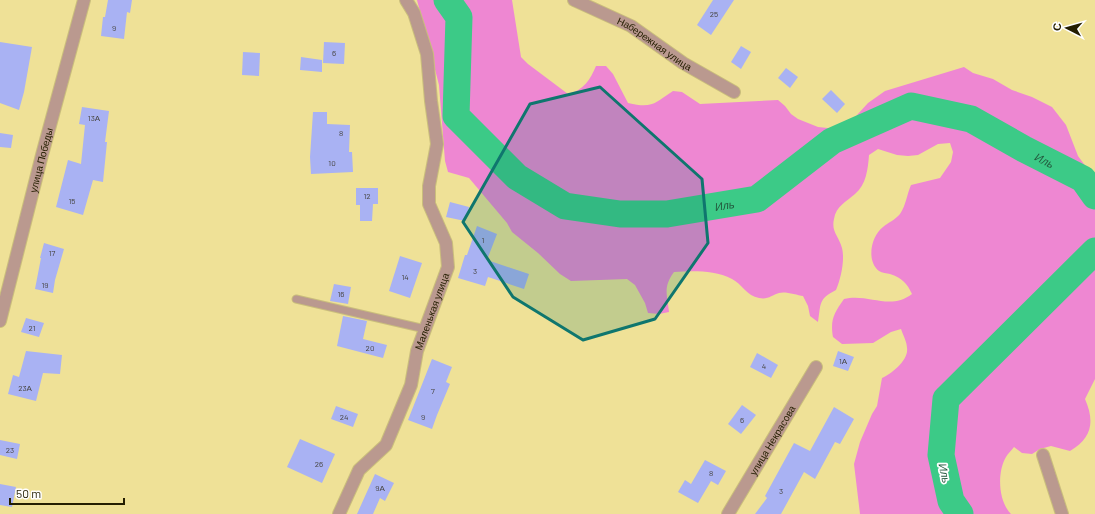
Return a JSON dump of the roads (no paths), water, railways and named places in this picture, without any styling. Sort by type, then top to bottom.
[{"type":"street","name":"улица Победы","points":[[0,321],[42,155],[84,0]]},
{"type":"street","name":"Маленькая улица","points":[[339,514],[359,470],[386,444],[411,385],[417,351],[448,267],[446,242],[429,204],[429,186],[437,144],[431,101],[427,54],[414,13],[406,0]]},
{"type":"street","name":"Набережная улица","points":[[574,0],[631,26],[683,63],[734,92]]},
{"type":"street","name":"улица Некрасова","points":[[728,514],[816,367]]},
{"type":"street","points":[[1042,455],[1062,514]]},
{"type":"lane","points":[[296,299],[425,329]]},
{"type":"waterway","name":"Иль","points":[[447,0],[459,17],[456,116],[517,177],[565,206],[620,214],[667,214],[757,199],[832,141],[911,106],[971,119],[1024,149],[1083,179],[1095,196]]},
{"type":"waterway","name":"Иль","points":[[960,514],[951,501],[941,455],[946,399],[1095,251]]}]
